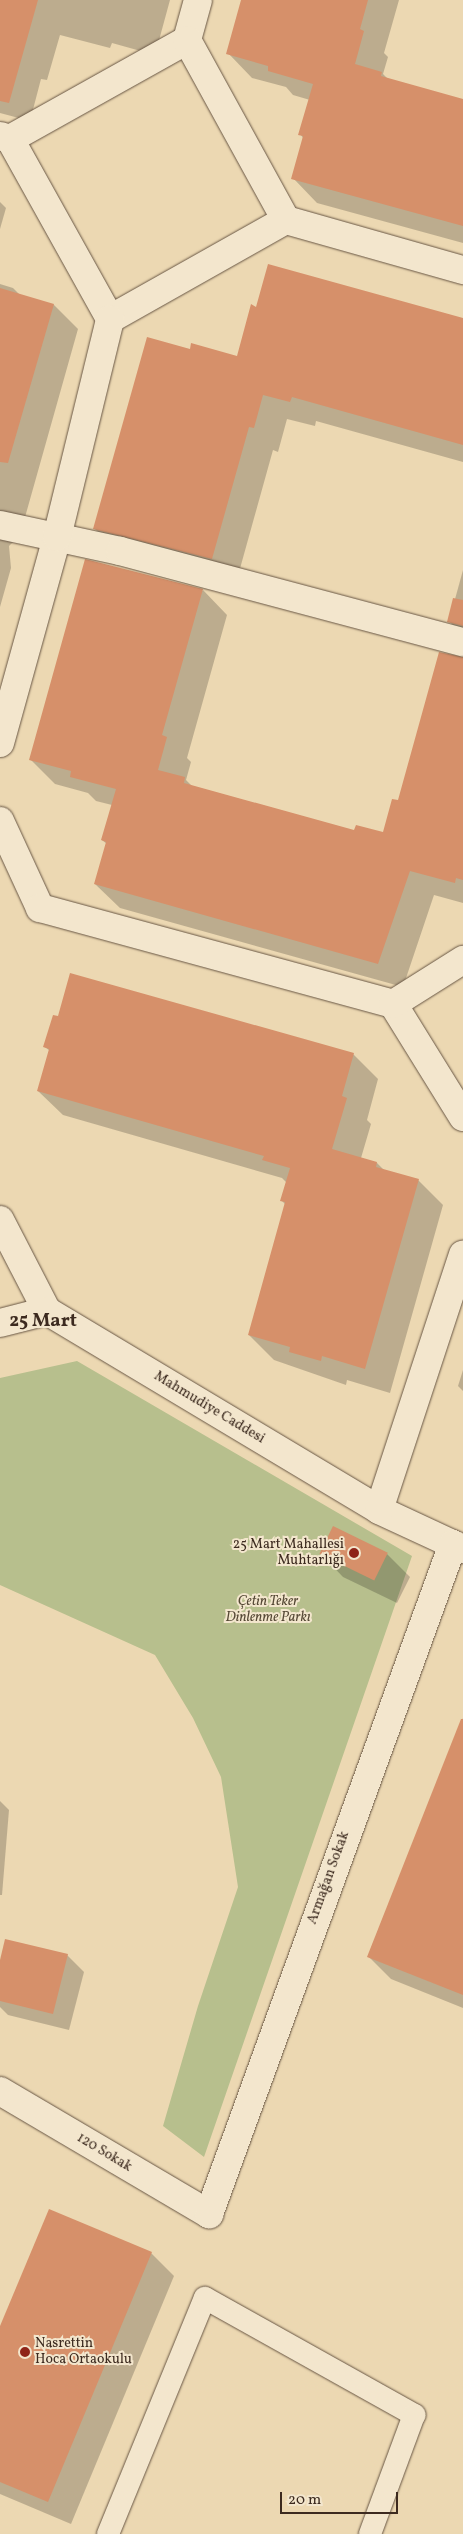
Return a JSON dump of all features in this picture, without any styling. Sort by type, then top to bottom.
[{"type":"street","points":[[198,0],[187,40],[286,220]]},
{"type":"street","points":[[0,743],[56,537],[110,319],[5,138],[187,40]]},
{"type":"street","points":[[110,319],[286,220],[463,270]]},
{"type":"street","points":[[0,525],[56,537],[463,642]]},
{"type":"street","points":[[0,821],[40,908],[393,1004],[463,1117]]},
{"type":"street","points":[[393,1004],[463,960]]},
{"type":"street","points":[[0,1220],[47,1311],[0,1324]]},
{"type":"street","points":[[379,1510],[463,1254]]},
{"type":"street","name":"Mahmudiye Caddesi","points":[[47,1311],[379,1510],[458,1546]]},
{"type":"street","name":"Armağan Sokak","points":[[208,2214],[458,1546]]},
{"type":"street","name":"120 Sokak","points":[[0,2091],[208,2214]]},
{"type":"lane","points":[[108,2534],[205,2298],[414,2415],[370,2534]]},
{"type":"green space","name":"Çetin Teker Dinlenme Parkı","points":[[77,1361],[412,1556],[204,2157],[163,2126],[198,2006],[238,1887],[221,1777],[193,1718],[155,1655],[0,1585],[0,1378]]},
{"type":"building","points":[[0,0],[38,0],[9,103],[0,101]]},
{"type":"building","points":[[241,0],[368,0],[360,29],[364,31],[355,64],[382,72],[381,76],[463,99],[463,226],[291,179],[303,136],[298,135],[313,84],[268,71],[268,66],[226,54]]},
{"type":"building","points":[[268,264],[463,318],[463,445],[292,397],[290,402],[263,395],[254,428],[249,427],[212,559],[93,529],[147,337],[190,349],[191,343],[237,356],[251,304],[256,307]]},
{"type":"building","points":[[0,288],[54,304],[8,463],[0,462]]},
{"type":"building","points":[[85,559],[203,589],[162,735],[167,737],[158,770],[185,777],[184,783],[354,830],[356,825],[383,832],[392,799],[398,800],[439,652],[463,657],[463,880],[456,878],[455,883],[410,871],[378,964],[94,884],[106,842],[101,840],[116,789],[70,777],[71,771],[29,760]]},
{"type":"building","points":[[453,598],[463,600],[463,626],[447,622]]},
{"type":"building","points":[[70,973],[354,1053],[342,1096],[347,1098],[332,1149],[377,1162],[376,1167],[419,1179],[365,1369],[322,1356],[321,1361],[289,1352],[290,1347],[248,1335],[285,1202],[280,1201],[290,1168],[262,1160],[264,1156],[37,1091],[49,1049],[43,1047],[53,1015],[58,1016]]},
{"type":"building","name":"25 Mart Mahallesi Muhtarlığı","points":[[333,1526],[388,1553],[374,1581],[319,1554]]},
{"type":"building","points":[[461,1719],[463,1719],[463,1995],[367,1957]]},
{"type":"building","points":[[5,1939],[68,1954],[53,2014],[0,2001],[0,1960]]},
{"type":"building","points":[[49,2209],[152,2252],[48,2502],[0,2482],[0,2326]]},
{"type":"place","name":"25 Mart Mahallesi Muhtarlığı","points":[[354,1553]]},
{"type":"place","name":"Nasrettin Hoca Ortaokulu","points":[[25,2352]]},
{"type":"district","name":"25 Mart","points":[[43,1322]]}]
